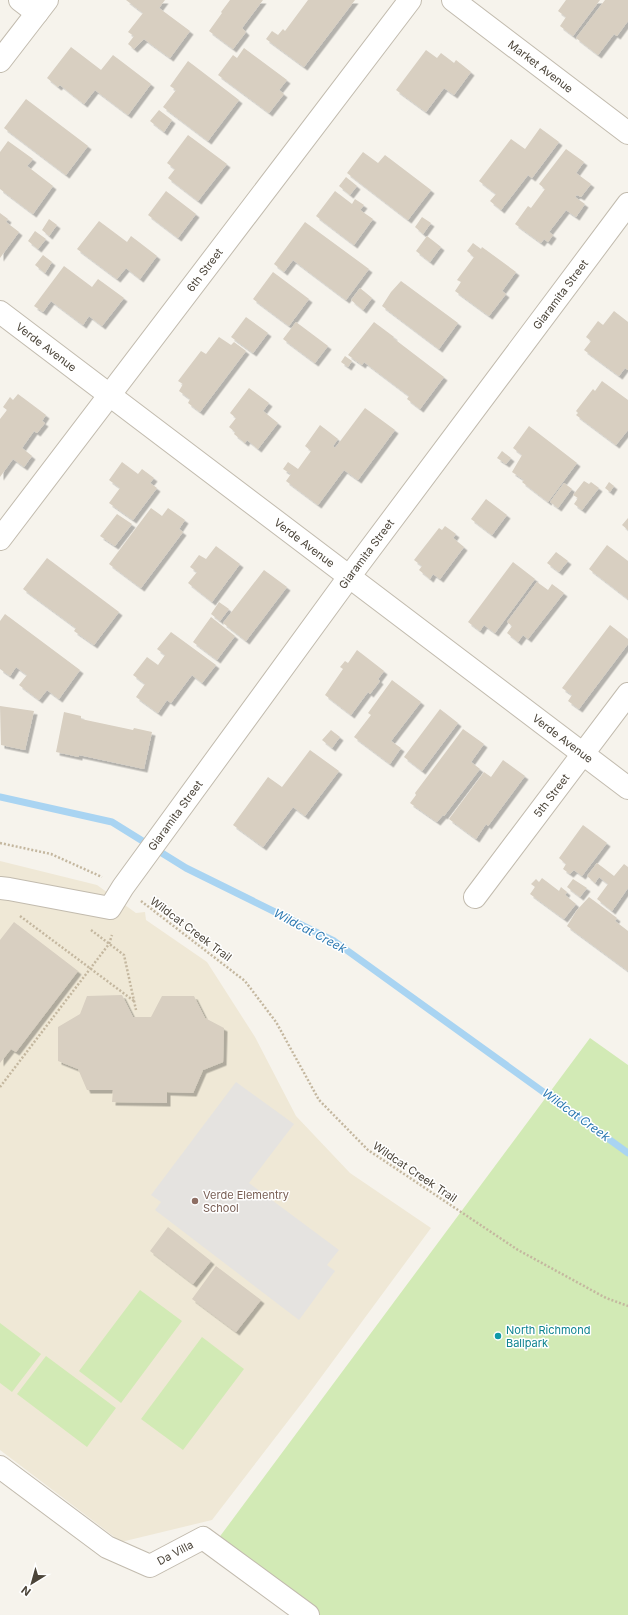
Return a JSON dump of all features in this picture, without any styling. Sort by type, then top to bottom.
[{"type":"street","points":[[0,61],[42,6],[20,0]]},
{"type":"street","name":"6th Street","points":[[0,540],[410,0]]},
{"type":"street","name":"Market Avenue","points":[[453,0],[628,133]]},
{"type":"street","name":"Giaramita Street","points":[[0,888],[110,908],[133,873],[349,577],[628,204]]},
{"type":"street","name":"Verde Avenue","points":[[0,312],[628,788]]},
{"type":"street","name":"5th Street","points":[[475,897],[628,694]]},
{"type":"street","name":"Da Villa","points":[[0,1467],[107,1547],[150,1566],[203,1538],[308,1615]]},
{"type":"path","points":[[0,843],[51,854],[103,877]]},
{"type":"path","name":"Wildcat Creek Trail","points":[[138,899],[245,981],[276,1022],[319,1100],[368,1150],[518,1250],[606,1298],[628,1306]]},
{"type":"path","points":[[25,915],[17,914],[134,1001]]},
{"type":"path","points":[[84,928],[92,930],[124,955],[136,1010]]},
{"type":"path","points":[[0,1087],[109,944],[112,935]]},
{"type":"shaded area","name":"Verde Elementry School","points":[[0,861],[97,885],[136,913],[145,912],[146,920],[207,962],[255,1037],[296,1116],[350,1173],[431,1228],[305,1399],[212,1520],[121,1542],[0,1450]]},
{"type":"shaded area","points":[[236,1082],[294,1124],[249,1183],[339,1250],[327,1265],[335,1271],[299,1320],[155,1210],[161,1202],[151,1195]]},
{"type":"green space","name":"North Richmond Ballpark","points":[[590,1038],[628,1065],[628,1615],[319,1615],[218,1539]]},
{"type":"green space","points":[[140,1290],[182,1321],[121,1403],[79,1371]]},
{"type":"green space","points":[[0,1323],[41,1354],[12,1392],[0,1383]]},
{"type":"green space","points":[[202,1337],[244,1369],[183,1450],[141,1419]]},
{"type":"green space","points":[[46,1356],[116,1408],[87,1447],[17,1394]]},
{"type":"building","points":[[126,0],[165,0],[159,8],[190,31],[170,58],[144,39],[134,49],[128,44],[134,36],[128,32],[143,13]]},
{"type":"building","points":[[230,0],[263,0],[242,28],[246,32],[233,49],[209,31]]},
{"type":"building","points":[[308,0],[355,0],[304,67],[266,39],[272,31],[278,35],[283,29],[285,31]]},
{"type":"building","points":[[566,0],[600,0],[573,36],[560,26],[566,17],[558,11]]},
{"type":"building","points":[[605,0],[628,0],[628,21],[617,36],[614,34],[598,55],[576,38]]},
{"type":"building","points":[[71,47],[101,70],[113,55],[151,84],[128,115],[95,90],[84,104],[60,85],[58,87],[47,78]]},
{"type":"building","points":[[244,48],[287,80],[279,90],[284,94],[269,113],[218,75],[233,55],[237,58]]},
{"type":"building","points":[[426,50],[437,58],[441,53],[454,63],[456,60],[471,72],[454,95],[444,88],[426,112],[396,90]]},
{"type":"building","points":[[188,61],[239,100],[208,141],[163,107],[176,90],[170,86]]},
{"type":"building","points":[[26,99],[88,146],[66,175],[4,128]]},
{"type":"building","points":[[159,110],[172,120],[164,132],[150,121]]},
{"type":"building","points":[[540,128],[559,142],[532,178],[528,175],[501,210],[490,201],[496,194],[479,181],[511,139],[525,149]]},
{"type":"building","points":[[188,135],[227,164],[198,201],[168,178],[175,169],[167,163]]},
{"type":"building","points":[[8,141],[33,159],[27,166],[53,186],[33,214],[0,189],[0,152]]},
{"type":"building","points":[[566,149],[584,162],[576,173],[591,184],[581,197],[577,195],[575,197],[585,204],[576,217],[566,210],[549,232],[553,235],[548,242],[544,239],[541,243],[515,224],[528,206],[531,208],[545,189],[539,184]]},
{"type":"building","points":[[363,152],[378,163],[385,155],[431,190],[408,220],[347,173]]},
{"type":"building","points":[[346,177],[357,186],[350,195],[339,186]]},
{"type":"building","points":[[166,191],[196,214],[178,238],[148,215]]},
{"type":"building","points":[[335,191],[352,204],[355,199],[364,205],[360,210],[373,219],[354,245],[316,216]]},
{"type":"building","points":[[0,213],[8,219],[6,222],[19,232],[0,258]]},
{"type":"building","points":[[422,217],[431,223],[423,234],[415,227]]},
{"type":"building","points":[[49,219],[57,225],[49,236],[42,230]]},
{"type":"building","points":[[99,221],[127,242],[131,236],[157,256],[140,279],[126,268],[117,279],[77,249]]},
{"type":"building","points":[[305,222],[369,269],[346,300],[293,260],[284,272],[274,264]]},
{"type":"building","points":[[35,231],[46,239],[38,249],[28,241]]},
{"type":"building","points":[[427,236],[441,247],[430,262],[416,251]]},
{"type":"building","points":[[473,243],[481,249],[482,247],[516,272],[502,291],[506,294],[489,316],[455,291],[461,282],[457,280],[474,257],[467,251]]},
{"type":"building","points":[[43,255],[52,262],[45,273],[35,265]]},
{"type":"building","points":[[64,266],[92,287],[98,279],[124,298],[102,326],[89,316],[83,325],[51,301],[43,312],[34,306]]},
{"type":"building","points":[[273,272],[309,299],[289,326],[253,299]]},
{"type":"building","points":[[401,281],[458,323],[439,349],[382,306],[391,292]]},
{"type":"building","points":[[360,288],[372,298],[363,310],[351,300]]},
{"type":"building","points":[[614,311],[628,322],[628,370],[625,368],[619,376],[584,350],[591,341],[586,337],[598,321],[603,325]]},
{"type":"building","points":[[246,317],[268,333],[253,353],[231,337]]},
{"type":"building","points":[[296,322],[328,346],[315,363],[283,339]]},
{"type":"building","points":[[374,322],[444,377],[420,409],[407,399],[409,396],[364,362],[362,365],[348,355]]},
{"type":"building","points":[[219,337],[231,345],[234,342],[246,351],[200,412],[188,403],[190,399],[179,391],[183,384],[178,381],[201,351],[206,354]]},
{"type":"building","points":[[345,356],[352,361],[348,367],[341,362]]},
{"type":"building","points":[[602,381],[628,400],[628,430],[616,445],[576,415],[578,413],[576,411],[593,389],[595,391]]},
{"type":"building","points":[[249,388],[269,403],[263,411],[278,423],[258,449],[247,440],[245,443],[234,434],[235,432],[229,427],[236,418],[230,413]]},
{"type":"building","points":[[18,394],[46,415],[42,421],[45,423],[37,433],[34,431],[22,448],[32,456],[24,467],[13,459],[0,477],[0,419],[7,410],[3,407],[10,397],[13,400]]},
{"type":"building","points":[[365,408],[395,430],[358,480],[344,470],[318,505],[286,481],[291,474],[283,469],[288,462],[298,469],[311,451],[305,446],[320,425],[338,439],[333,446],[335,448]]},
{"type":"building","points":[[529,426],[577,463],[548,502],[522,482],[524,480],[512,472],[522,455],[513,448]]},
{"type":"building","points":[[502,451],[511,458],[506,464],[497,458]]},
{"type":"building","points":[[122,462],[138,474],[142,469],[154,478],[150,483],[157,488],[133,520],[109,503],[120,488],[109,480]]},
{"type":"building","points":[[584,481],[589,484],[591,482],[599,488],[582,510],[574,504],[578,498],[573,495]]},
{"type":"building","points":[[609,482],[614,486],[610,492],[605,488]]},
{"type":"building","points":[[564,483],[572,489],[558,508],[550,502]]},
{"type":"building","points":[[486,499],[507,515],[492,535],[471,519]]},
{"type":"building","points":[[151,508],[162,516],[168,508],[185,520],[179,529],[183,532],[141,588],[109,564]]},
{"type":"building","points":[[117,514],[132,524],[115,546],[100,536]]},
{"type":"building","points":[[628,518],[628,530],[622,525]]},
{"type":"building","points":[[445,526],[456,534],[453,538],[464,547],[440,579],[433,574],[430,579],[419,570],[422,566],[414,560],[439,528],[442,530]]},
{"type":"building","points":[[607,545],[628,561],[628,599],[589,569]]},
{"type":"building","points":[[216,546],[240,564],[212,602],[188,583],[197,572],[190,567],[199,555],[206,559]]},
{"type":"building","points":[[556,552],[568,561],[559,572],[547,563]]},
{"type":"building","points":[[47,558],[119,612],[94,645],[74,631],[76,628],[23,589]]},
{"type":"building","points":[[513,562],[535,579],[495,633],[484,625],[480,631],[468,622]]},
{"type":"building","points":[[264,570],[287,587],[246,641],[223,623]]},
{"type":"building","points":[[537,582],[548,590],[552,584],[564,593],[528,639],[523,635],[518,642],[507,633],[512,626],[507,622]]},
{"type":"building","points":[[219,602],[229,609],[220,621],[211,614]]},
{"type":"building","points":[[5,614],[80,670],[59,699],[47,690],[39,700],[19,685],[27,675],[16,667],[10,676],[0,669],[0,621]]},
{"type":"building","points":[[211,617],[235,636],[217,660],[193,642]]},
{"type":"building","points":[[610,625],[628,639],[628,644],[579,709],[568,701],[572,695],[562,688]]},
{"type":"building","points":[[171,632],[216,665],[202,683],[192,675],[171,703],[167,700],[158,713],[136,697],[145,684],[133,675],[147,657],[158,665],[165,655],[157,649]]},
{"type":"building","points":[[357,650],[384,671],[378,679],[380,681],[370,694],[368,692],[351,715],[325,695],[343,669],[340,667],[345,661],[348,663]]},
{"type":"building","points":[[392,680],[421,702],[391,741],[401,748],[390,764],[354,737],[371,715],[368,713]]},
{"type":"building","points":[[0,706],[34,711],[25,750],[1,745]]},
{"type":"building","points":[[440,709],[458,723],[422,771],[404,757]]},
{"type":"building","points":[[64,712],[81,716],[81,719],[133,730],[134,728],[152,732],[144,769],[79,755],[79,757],[56,752]]},
{"type":"building","points":[[463,729],[484,744],[471,762],[480,769],[444,816],[443,815],[437,822],[410,803],[416,795],[415,793]]},
{"type":"building","points":[[331,730],[340,737],[332,748],[322,740]]},
{"type":"building","points":[[310,750],[339,771],[305,816],[293,807],[263,847],[233,825],[268,777],[282,787]]},
{"type":"building","points":[[503,760],[525,776],[488,826],[486,824],[476,839],[449,819],[484,772],[491,777]]},
{"type":"building","points":[[583,825],[607,843],[582,876],[574,870],[570,874],[563,869],[566,864],[559,858]]},
{"type":"building","points":[[597,863],[614,876],[624,864],[628,867],[628,888],[612,911],[597,899],[608,884],[599,877],[595,883],[587,876]]},
{"type":"building","points":[[542,878],[559,891],[561,887],[567,892],[565,895],[576,904],[564,919],[530,894],[535,887],[531,884],[536,879],[539,882]]},
{"type":"building","points":[[573,879],[587,888],[580,897],[567,887]]},
{"type":"building","points":[[589,897],[617,918],[615,921],[628,931],[628,971],[567,926],[577,910]]},
{"type":"building","points":[[14,922],[78,971],[16,1052],[11,1049],[0,1063],[0,940]]},
{"type":"building","points":[[122,995],[133,1017],[151,1017],[162,996],[194,996],[205,1018],[224,1028],[223,1062],[203,1070],[193,1093],[167,1092],[167,1103],[112,1102],[113,1090],[87,1090],[78,1069],[58,1061],[58,1027],[80,1014],[87,996]]},
{"type":"building","points":[[168,1227],[211,1261],[193,1284],[150,1251]]},
{"type":"building","points":[[216,1266],[261,1300],[236,1332],[192,1299]]},
{"type":"waterway","name":"Wildcat Creek","points":[[0,797],[112,822],[186,868],[334,941],[628,1153]]},
{"type":"place","name":"Verde Elementry School","points":[[195,1201]]},
{"type":"place","name":"North Richmond Ballpark","points":[[498,1336]]}]
